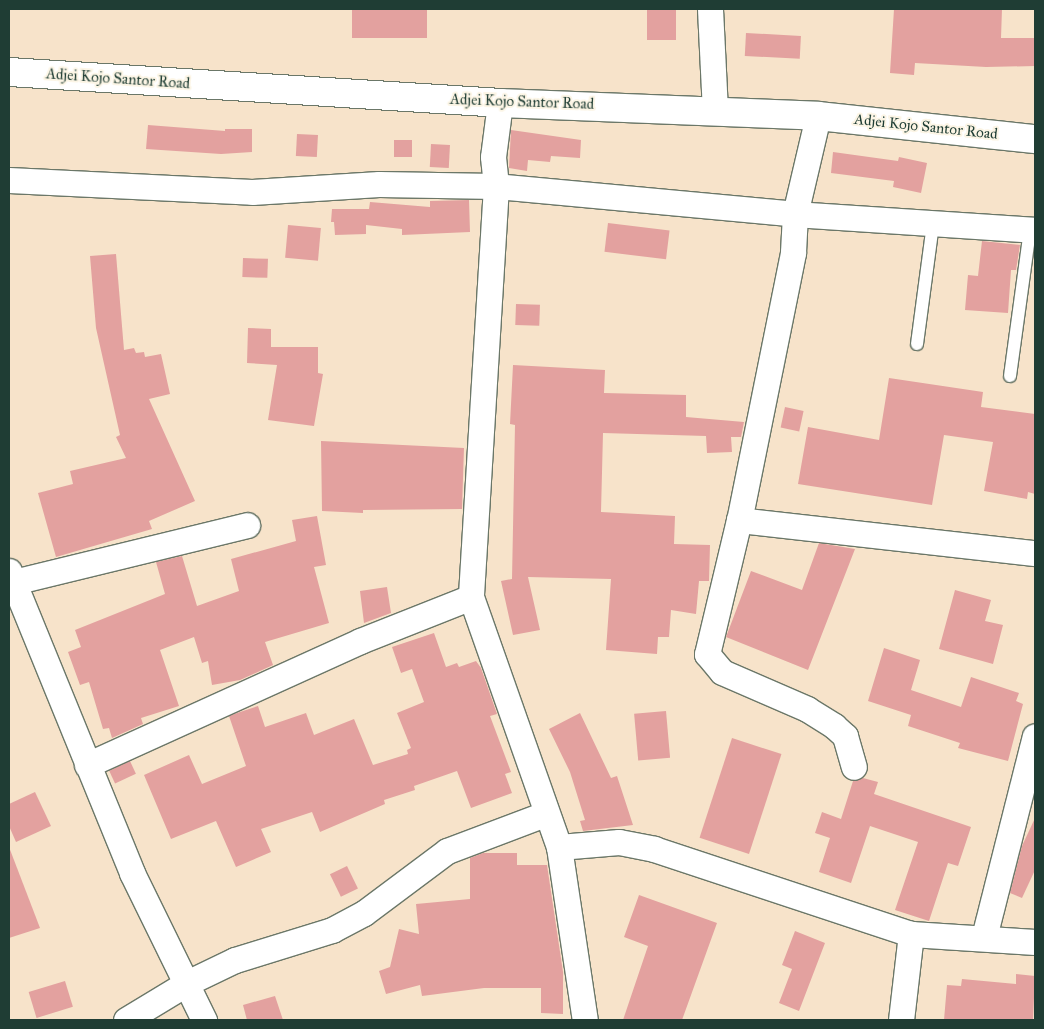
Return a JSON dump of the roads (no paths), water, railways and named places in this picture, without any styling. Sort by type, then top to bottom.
[{"type":"street","points":[[710,9],[715,111]]},
{"type":"street","name":"Adjei Kojo Santor Road","points":[[9,72],[500,103],[818,116],[1035,139]]},
{"type":"street","points":[[500,103],[494,157],[496,186],[471,597],[513,710],[545,814],[559,847],[585,1020]]},
{"type":"street","points":[[818,116],[795,214],[793,253],[739,520],[707,654],[722,672],[807,709],[834,726],[845,736],[854,767]]},
{"type":"street","points":[[9,180],[252,192],[379,184],[496,186],[795,214],[1033,230]]},
{"type":"street","points":[[739,520],[1035,553]]},
{"type":"street","points":[[204,1020],[132,873],[11,577],[247,525]]},
{"type":"street","points":[[87,765],[360,641],[471,597]]},
{"type":"street","points":[[984,937],[1031,777],[1035,736]]},
{"type":"street","points":[[126,1020],[187,983],[235,960],[332,930],[364,913],[447,851],[545,814]]},
{"type":"street","points":[[559,847],[619,842],[654,849],[911,934],[984,937],[1035,942]]},
{"type":"street","points":[[901,1020],[911,934]]},
{"type":"lane","points":[[918,344],[933,224]]},
{"type":"lane","points":[[1010,376],[1033,230]]}]
